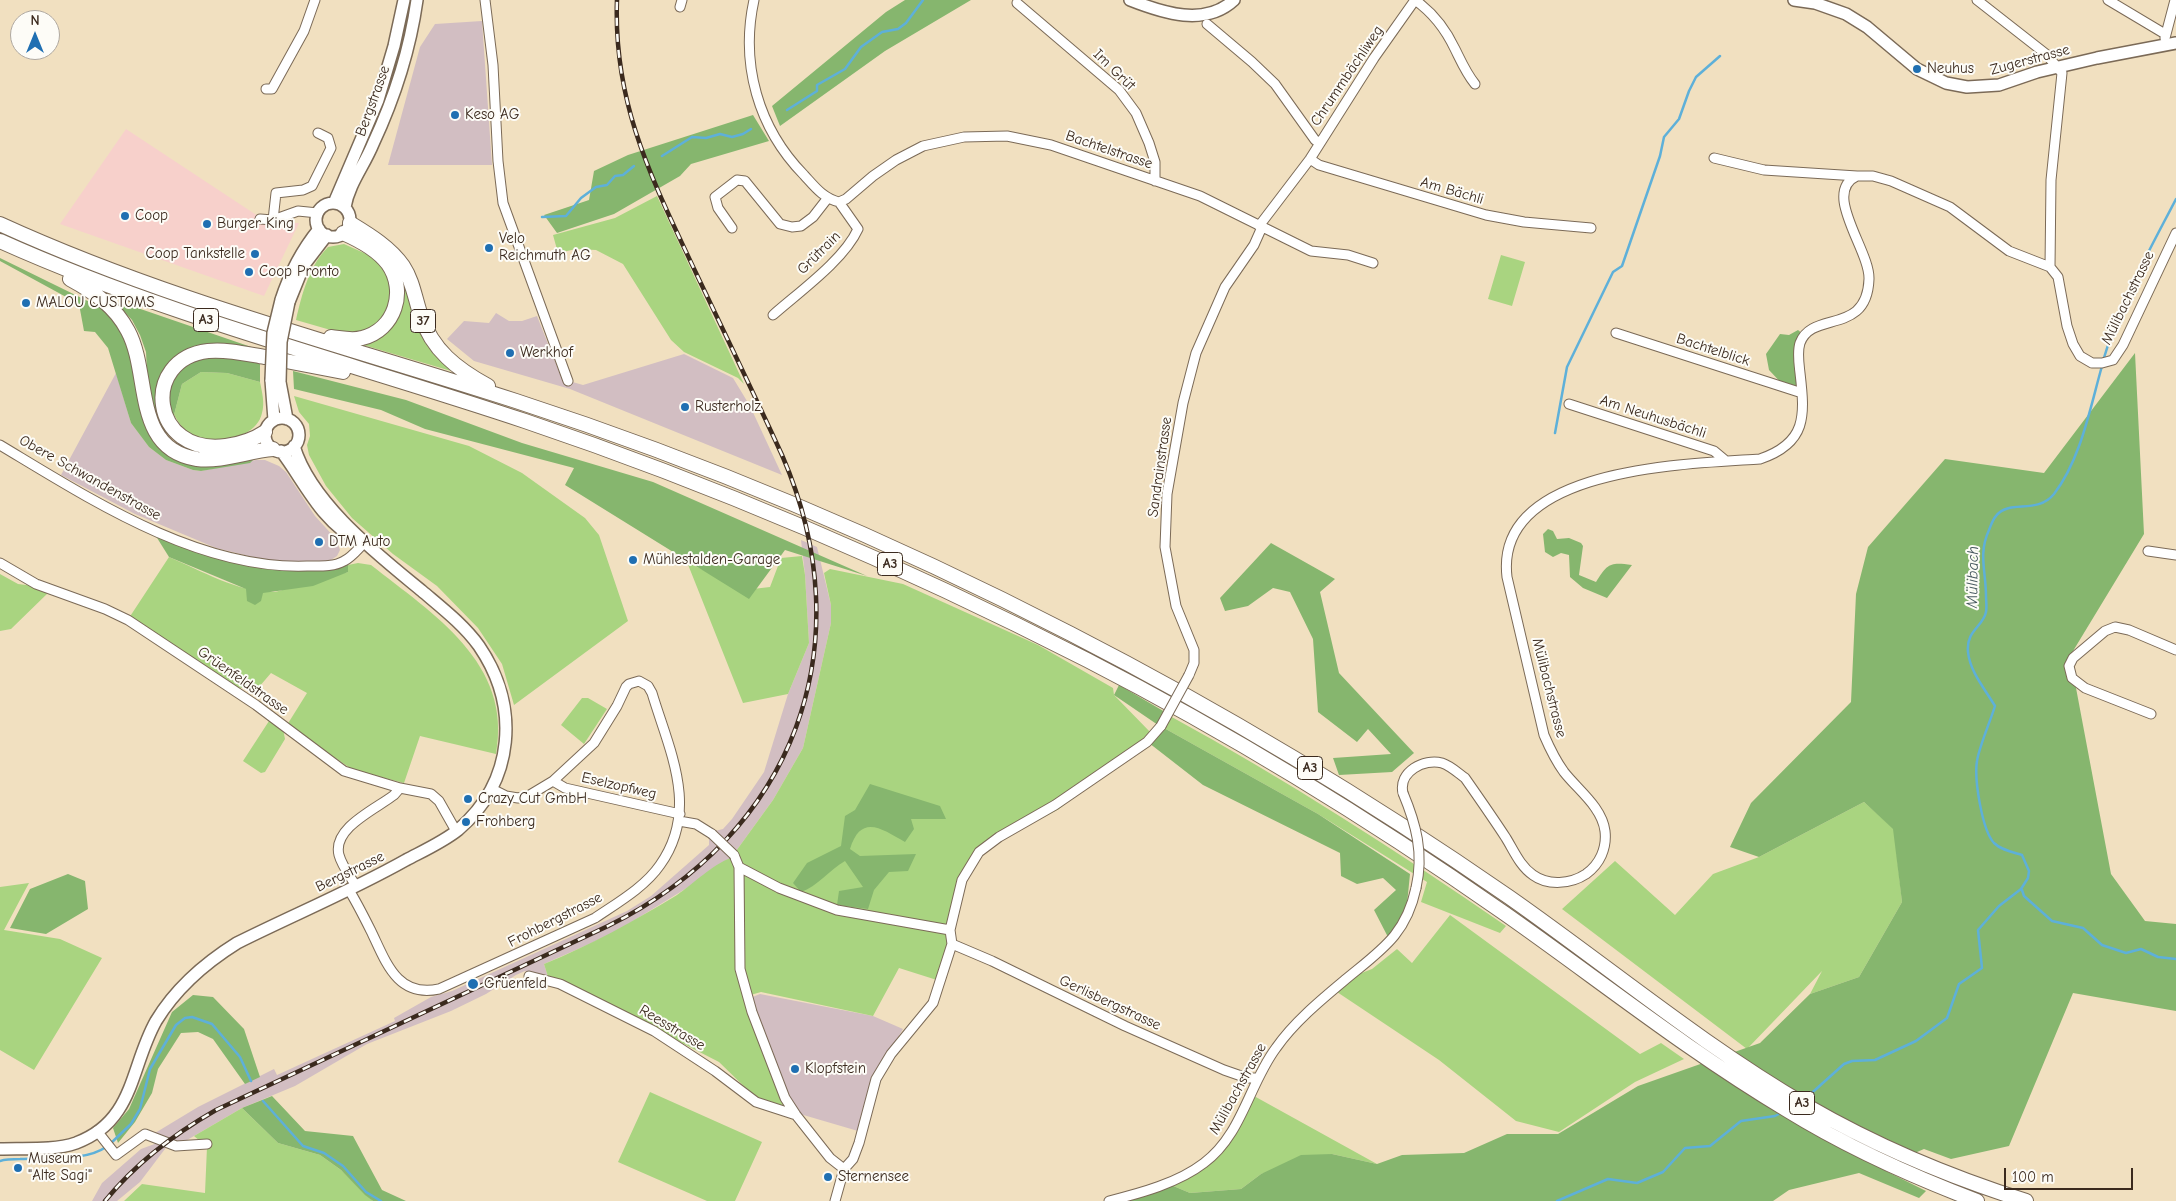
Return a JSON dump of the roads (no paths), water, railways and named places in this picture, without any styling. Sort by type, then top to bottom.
[{"type":"highway","name":"A3","points":[[0,224],[59,250],[138,281],[517,402],[682,460],[842,525],[996,596],[1158,680],[1304,764],[1415,833],[1539,918],[1791,1113],[1915,1177],[1977,1201]]},
{"type":"highway","points":[[297,333],[345,339],[363,338],[382,328],[395,309],[397,288],[391,268],[375,251],[346,228]]},
{"type":"highway","name":"37","points":[[346,228],[386,248],[402,264],[411,281],[425,328],[442,353],[469,375],[517,402]]},
{"type":"highway","points":[[2,242],[87,288],[116,312],[134,343],[150,422],[166,444],[184,455],[204,459],[277,450]]},
{"type":"highway","name":"A3","points":[[2,242],[124,292],[247,334],[413,385],[578,439],[744,501],[921,579],[1095,664],[1251,751],[1369,823],[1719,1058],[1886,1147],[1954,1176],[2026,1201]]},
{"type":"highway","points":[[265,432],[252,440],[224,446],[202,446],[187,441],[174,430],[164,413],[162,398],[166,380],[173,370],[186,358],[203,352],[220,351],[258,356],[413,385]]},
{"type":"main road","name":"Bergstrasse","points":[[340,205],[378,100],[394,46],[404,0]]},
{"type":"main road","name":"Bergstrasse","points":[[340,205],[368,156],[388,109],[407,49],[417,0]]},
{"type":"main road","points":[[1130,0],[1166,13],[1196,15],[1220,10],[1234,0]]},
{"type":"main road","name":"Zugerstrasse","points":[[1794,0],[1816,3],[1846,14],[1867,27],[1916,69],[1946,83],[1966,87],[1999,85],[2058,68],[2169,41]]},
{"type":"main road","points":[[325,205],[340,205],[350,217],[346,228],[336,236],[323,232],[317,224],[318,213],[325,205]]},
{"type":"main road","name":"Bergstrasse","points":[[274,420],[276,381],[273,333],[285,301],[295,262],[302,250],[323,232]]},
{"type":"main road","name":"Bergstrasse","points":[[0,1149],[68,1145],[97,1131],[117,1112],[130,1091],[145,1044],[164,1010],[186,982],[216,956],[237,943],[353,888],[456,831],[481,806],[492,789],[503,757],[507,725],[504,701],[490,666],[478,646],[458,623],[364,543],[314,485],[297,458],[294,446],[298,433],[295,424],[287,419],[276,381]]},
{"type":"main road","points":[[265,432],[268,424],[274,420],[287,419]]},
{"type":"main road","name":"Bergstrasse","points":[[265,432],[267,443],[277,450],[331,520],[342,531],[364,543]]},
{"type":"main road","points":[[277,450],[294,446]]},
{"type":"street","points":[[266,89],[272,89],[304,30],[315,0]]},
{"type":"street","points":[[485,0],[493,72],[498,161],[503,203],[568,381]]},
{"type":"street","points":[[754,0],[749,36],[751,74],[766,122],[776,142],[795,166],[827,199],[839,202]]},
{"type":"street","points":[[1415,0],[1432,15],[1452,42],[1466,73],[1474,84]]},
{"type":"street","name":"Chrummbächliweg","points":[[1261,227],[1310,159],[1319,142],[1415,0]]},
{"type":"street","points":[[1714,158],[1764,170],[1873,176],[1891,181],[1950,207],[2009,251],[2050,267],[2051,180],[2062,73],[2046,54],[1977,0]]},
{"type":"street","points":[[2108,0],[2169,41],[2175,0]]},
{"type":"street","name":"Im Grüt","points":[[1017,4],[1119,90],[1136,113],[1149,142],[1155,162],[1155,181]]},
{"type":"street","name":"Chrummbächliweg","points":[[1207,24],[1275,84],[1315,140],[1319,142]]},
{"type":"street","points":[[273,220],[276,193],[303,190],[312,186],[331,148],[328,138],[318,133]]},
{"type":"street","name":"Bachtelstrasse","points":[[839,202],[846,200],[873,176],[896,160],[923,146],[980,135],[1007,136],[1038,141],[1215,203],[1311,251],[1348,255],[1373,263]]},
{"type":"street","name":"Am Bächli","points":[[1310,159],[1319,165],[1463,210],[1524,222],[1591,228]]},
{"type":"street","name":"Mülibachstrasse","points":[[1109,1201],[1132,1196],[1178,1179],[1204,1164],[1217,1152],[1238,1122],[1258,1078],[1274,1049],[1290,1030],[1341,983],[1377,955],[1391,940],[1407,916],[1416,888],[1420,861],[1414,820],[1403,793],[1402,784],[1405,775],[1415,767],[1427,763],[1441,763],[1453,768],[1465,778],[1521,863],[1533,875],[1550,882],[1566,882],[1583,876],[1592,870],[1599,861],[1604,850],[1605,831],[1596,810],[1565,773],[1552,754],[1544,735],[1507,577],[1506,552],[1521,522],[1533,510],[1549,498],[1573,488],[1632,472],[1760,458],[1775,454],[1790,443],[1800,429],[1804,408],[1799,346],[1804,335],[1813,328],[1843,320],[1858,310],[1868,294],[1869,277],[1865,259],[1842,202],[1844,188],[1849,180],[1857,176]]},
{"type":"street","points":[[732,228],[718,208],[715,198],[737,180],[745,181],[780,224],[792,227],[801,226],[813,217],[827,199]]},
{"type":"street","name":"Grütrain","points":[[773,315],[837,258],[852,241],[858,229],[839,202]]},
{"type":"street","points":[[260,219],[273,220],[298,211],[318,213]]},
{"type":"street","name":"Sandrainstrasse","points":[[952,944],[950,930],[962,880],[979,852],[999,837],[1063,800],[1146,742],[1161,726],[1189,675],[1194,662],[1194,650],[1176,606],[1165,546],[1167,494],[1183,403],[1196,352],[1225,287],[1254,245],[1261,227]]},
{"type":"street","name":"Mülibachstrasse","points":[[2050,267],[2058,277],[2067,326],[2073,344],[2080,356],[2092,363],[2102,363],[2113,360],[2123,345],[2176,233]]},
{"type":"street","name":"Bachtelblick","points":[[1616,333],[1802,393]]},
{"type":"street","name":"Am Neuhusbächli","points":[[1569,404],[1714,451],[1726,461]]},
{"type":"street","name":"Obere Schwandenstrasse","points":[[0,445],[66,484],[135,520],[187,543],[230,558],[263,564],[296,566],[335,565],[344,561],[364,543]]},
{"type":"street","points":[[2148,551],[2176,555]]},
{"type":"street","name":"Grüenfeldstrasse","points":[[0,563],[36,584],[105,609],[128,620],[242,695],[344,771],[400,788],[432,794],[439,801],[456,831]]},
{"type":"street","points":[[2151,714],[2085,688],[2072,678],[2069,666],[2074,658],[2105,631],[2115,627],[2129,630],[2176,650]]},
{"type":"street","name":"Frohbergstrasse","points":[[400,788],[388,799],[346,828],[339,841],[340,856],[385,961],[400,980],[409,987],[420,991],[439,989],[595,918],[615,904],[660,866],[670,848],[679,818],[681,800],[672,756],[652,693],[648,686],[639,682],[629,684],[626,687],[617,706],[594,742],[553,781],[528,796],[518,798],[506,796],[492,789]]},
{"type":"street","name":"Eselzopfweg","points":[[553,781],[565,788],[696,824],[712,834],[734,855],[739,867]]},
{"type":"street","points":[[844,1168],[830,1158],[785,1098],[756,1021],[740,969],[739,867],[779,888],[837,910],[950,930]]},
{"type":"street","points":[[835,1201],[844,1168],[853,1159],[876,1079],[891,1054],[933,1003],[952,944]]},
{"type":"street","name":"Gerlisbergstrasse","points":[[952,944],[992,961],[1125,1026],[1224,1070],[1247,1078],[1258,1078]]},
{"type":"street","name":"Reesstrasse","points":[[529,976],[560,984],[654,1031],[715,1071],[756,1102],[796,1115]]},
{"type":"street","points":[[97,1131],[116,1155],[145,1134],[176,1146],[207,1144]]},
{"type":"waterway","points":[[787,110],[817,91],[817,85],[845,69],[861,47],[882,32],[898,29],[906,23],[923,0]]},
{"type":"waterway","points":[[1555,433],[1567,367],[1613,272],[1622,266],[1660,156],[1664,137],[1679,119],[1696,77],[1720,56]]},
{"type":"waterway","points":[[662,156],[692,137],[706,138],[720,134],[732,137],[743,134],[751,129]]},
{"type":"waterway","points":[[542,217],[566,216],[581,198],[596,187],[607,185],[615,176],[623,175],[634,166]]},
{"type":"waterway","name":"Mülibach","points":[[2103,361],[2126,298],[2176,199]]},
{"type":"waterway","name":"Mülibach","points":[[1805,1099],[1844,1064],[1852,1061],[1875,1060],[1916,1041],[1947,1018],[1959,984],[1982,968],[1978,930],[1999,906],[2021,889],[2028,878],[2029,871],[2022,855],[2003,849],[1994,843],[1983,816],[1976,769],[1978,755],[1995,706],[1978,680],[1969,659],[1968,645],[1972,634],[1986,612],[1983,555],[1986,539],[1993,520],[2008,508],[2040,504],[2054,494],[2078,449],[2102,366]]},
{"type":"waterway","points":[[2022,890],[2024,896],[2052,921],[2083,928],[2102,945],[2126,953],[2141,949],[2158,957],[2176,959]]},
{"type":"waterway","name":"Mülibach","points":[[110,1144],[131,1124],[140,1109],[150,1069],[176,1025],[185,1018],[192,1017],[212,1024],[240,1057],[251,1081]]},
{"type":"waterway","name":"Mülibach","points":[[263,1101],[303,1146],[324,1153],[343,1166],[366,1192],[381,1201]]},
{"type":"waterway","name":"Mülibach","points":[[1557,1201],[1608,1179],[1637,1183],[1663,1172],[1685,1148],[1710,1146],[1741,1121],[1775,1116],[1781,1113]]},
{"type":"waterway","name":"Mülibach","points":[[0,1161],[76,1157],[97,1152],[106,1147]]},
{"type":"railway","points":[[105,1201],[156,1150],[216,1110],[608,926],[672,887],[725,840],[767,787],[796,728],[812,664],[816,596],[806,526],[782,455],[665,206],[639,141],[629,108],[622,74],[617,38],[617,0]]},
{"type":"place","name":"Neuhus","points":[[1917,69]]},
{"type":"place","name":"Keso AG","points":[[455,115]]},
{"type":"place","name":"Coop","points":[[125,216]]},
{"type":"place","name":"Burger King","points":[[207,224]]},
{"type":"place","name":"Velo Reichmuth AG","points":[[489,248]]},
{"type":"place","name":"Coop Tankstelle","points":[[255,254]]},
{"type":"place","name":"Coop Pronto","points":[[249,272]]},
{"type":"place","name":"MALOU CUSTOMS","points":[[26,303]]},
{"type":"place","name":"Werkhof","points":[[510,353]]},
{"type":"place","name":"Rusterholz","points":[[685,407]]},
{"type":"place","name":"DTM Auto","points":[[319,542]]},
{"type":"place","name":"Mühlestalden-Garage","points":[[633,560]]},
{"type":"place","name":"Crazy Cut GmbH","points":[[468,799]]},
{"type":"place","name":"Frohberg","points":[[466,822]]},
{"type":"place","name":"Grüenfeld","points":[[473,984]]},
{"type":"place","name":"Klopfstein","points":[[795,1069]]},
{"type":"place","name":"Museum \"Alte Sagi\"","points":[[18,1168]]},
{"type":"place","name":"Sternensee","points":[[828,1177]]}]
